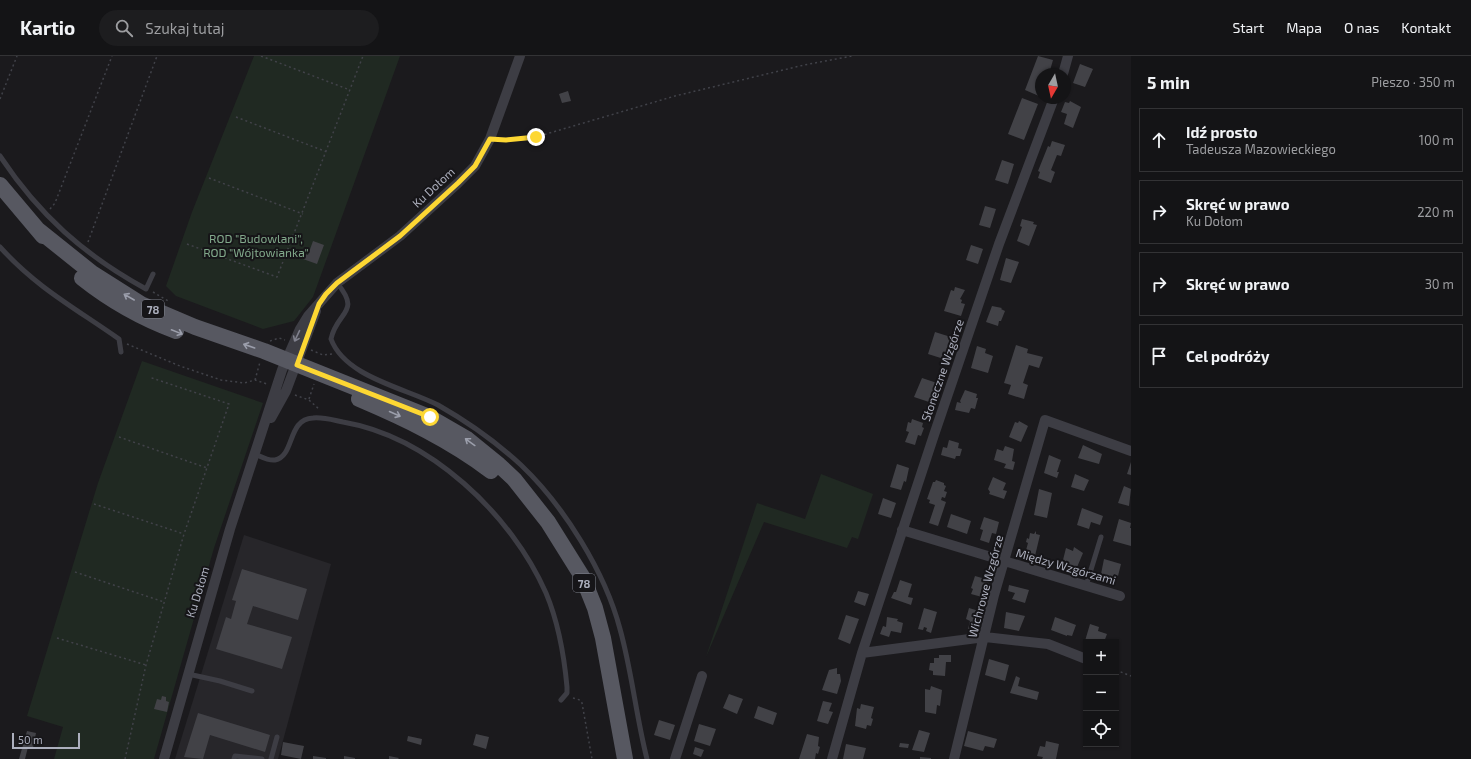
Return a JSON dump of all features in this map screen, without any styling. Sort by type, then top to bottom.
[{"type":"main road","name":"78","points":[[0,185],[37,229],[92,273],[141,304],[289,367],[409,408],[449,428],[467,439],[499,465],[514,479],[537,509],[560,541],[583,578],[595,608],[625,759]]},
{"type":"main road","name":"78","points":[[608,668],[616,759]]},
{"type":"street","name":"Ku Dołom","points":[[164,759],[187,674],[230,529],[276,387],[289,367],[299,345],[308,316],[337,283],[400,236],[475,166],[490,139],[520,56]]},
{"type":"street","points":[[1065,68],[1068,56]]},
{"type":"street","name":"Słoneczne Wzgórze","points":[[832,759],[862,654],[902,530],[999,244],[1052,104]]},
{"type":"street","name":"Ku Dołom","points":[[262,434],[286,391],[289,367]]},
{"type":"street","name":"Wichrowe Wzgórze","points":[[954,759],[985,638],[994,595],[1046,420],[1131,451]]},
{"type":"street","name":"Między Wzgórzami","points":[[902,530],[1120,596]]},
{"type":"street","points":[[862,654],[985,638],[1048,644],[1083,658]]},
{"type":"street","points":[[675,759],[702,676]]},
{"type":"lane","points":[[0,156],[27,194],[45,215],[97,259],[146,289],[153,274]]},
{"type":"lane","points":[[0,247],[29,276],[53,296],[119,339],[121,352]]},
{"type":"lane","points":[[337,283],[346,294],[348,300],[346,310],[332,333],[331,338],[339,353],[364,373],[438,405],[490,438],[522,466],[554,501],[596,567],[612,602],[628,663],[647,759]]},
{"type":"lane","points":[[255,454],[275,460],[282,456],[289,446],[298,425],[304,420],[324,418],[374,429],[404,442],[442,466],[492,510],[515,541],[546,593],[556,619],[564,649],[567,693],[561,700]]},
{"type":"lane","points":[[1086,586],[1101,537]]},
{"type":"lane","points":[[187,674],[220,681],[252,691]]},
{"type":"lane","points":[[270,759],[277,737]]},
{"type":"lane","points":[[234,759],[235,756],[262,759]]},
{"type":"path","points":[[0,99],[17,56]]},
{"type":"path","points":[[45,215],[55,203],[112,56]]},
{"type":"path","points":[[83,248],[88,241],[157,56]]},
{"type":"path","points":[[261,56],[350,90]]},
{"type":"path","points":[[187,244],[277,277],[327,152],[363,56]]},
{"type":"path","points":[[490,139],[506,140],[536,137],[675,96],[804,64],[852,56]]},
{"type":"path","points":[[236,117],[327,152]]},
{"type":"path","points":[[209,178],[302,214]]},
{"type":"path","points":[[146,289],[174,304]]},
{"type":"path","points":[[268,342],[279,338],[323,355],[339,353]]},
{"type":"path","points":[[119,339],[180,366],[221,380],[244,383],[255,380],[276,387]]},
{"type":"path","points":[[125,759],[146,665],[164,602],[184,534],[229,404],[149,377]]},
{"type":"path","points":[[286,391],[308,400],[318,408],[324,418]]},
{"type":"path","points":[[119,437],[207,468]]},
{"type":"path","points":[[94,504],[184,534]]},
{"type":"path","points":[[75,572],[164,602]]},
{"type":"path","points":[[57,638],[146,665]]},
{"type":"path","points":[[1119,671],[1131,676]]},
{"type":"path","points":[[567,693],[582,703],[592,759]]},
{"type":"shaded area","points":[[244,535],[331,564],[278,759],[175,759]]},
{"type":"green space","name":"ROD \"Budowlani\", ROD \"Wójtowianka\"","points":[[254,56],[400,56],[313,297],[294,321],[263,329],[176,296],[166,286],[192,212]]},
{"type":"green space","points":[[142,361],[263,403],[214,548],[154,759],[54,759],[63,727],[27,716],[98,483]]},
{"type":"green space","points":[[821,474],[873,494],[858,539],[852,537],[847,548],[764,522],[706,657],[757,503],[805,519]]},
{"type":"building","points":[[1038,56],[1053,60],[1051,68],[1035,68],[1035,94],[1025,90]]},
{"type":"building","points":[[1080,64],[1093,69],[1085,87],[1073,83]]},
{"type":"building","points":[[568,91],[571,101],[562,103],[559,94]]},
{"type":"building","points":[[1022,98],[1038,104],[1024,140],[1008,134]]},
{"type":"building","points":[[1071,102],[1081,107],[1073,128],[1064,124],[1067,114],[1061,112],[1064,104],[1071,104]]},
{"type":"building","points":[[1052,141],[1065,145],[1061,156],[1057,155],[1051,170],[1055,172],[1051,183],[1038,178],[1040,172],[1038,171],[1048,146],[1050,147]]},
{"type":"building","points":[[1002,160],[1014,164],[1008,184],[995,180]]},
{"type":"building","points":[[985,206],[996,209],[990,228],[979,225]]},
{"type":"building","points":[[1022,219],[1034,222],[1033,224],[1037,225],[1029,246],[1017,241],[1022,227],[1020,226]]},
{"type":"building","points":[[313,241],[324,245],[317,264],[303,259],[305,254],[308,255]]},
{"type":"building","points":[[971,245],[983,249],[978,264],[966,260]]},
{"type":"building","points":[[1006,258],[1019,262],[1011,283],[1000,280]]},
{"type":"building","points":[[955,287],[965,290],[960,299],[962,300],[961,303],[965,304],[961,316],[944,311],[951,290],[954,291]]},
{"type":"building","points":[[992,306],[1002,308],[1001,309],[1005,311],[1001,321],[999,321],[998,326],[986,322]]},
{"type":"building","points":[[935,332],[954,338],[947,360],[928,354]]},
{"type":"building","points":[[1016,345],[1028,349],[1027,353],[1043,357],[1039,368],[1029,365],[1023,383],[1028,385],[1024,399],[1008,394],[1011,385],[1004,383]]},
{"type":"building","points":[[977,346],[986,349],[985,353],[993,356],[988,373],[971,368]]},
{"type":"building","points":[[922,378],[937,383],[933,394],[932,403],[914,397]]},
{"type":"building","points":[[965,390],[977,394],[976,398],[978,398],[975,409],[971,408],[969,413],[955,410],[957,402],[961,403],[960,401]]},
{"type":"building","points":[[912,419],[923,423],[922,427],[924,428],[921,436],[918,435],[915,445],[905,442],[909,432],[906,431],[908,422],[911,423]]},
{"type":"building","points":[[1019,421],[1028,426],[1021,442],[1009,437],[1015,422],[1018,423]]},
{"type":"building","points":[[949,440],[959,443],[958,448],[962,449],[960,456],[956,456],[955,459],[941,455],[943,447],[947,448]]},
{"type":"building","points":[[1083,445],[1102,454],[1099,464],[1078,458]]},
{"type":"building","points":[[1005,446],[1014,449],[1012,461],[1015,462],[1013,470],[1004,468],[1006,464],[994,460],[997,449],[1003,451]]},
{"type":"building","points":[[1049,455],[1061,460],[1057,472],[1059,472],[1057,478],[1044,473]]},
{"type":"building","points":[[1131,462],[1131,475],[1127,474]]},
{"type":"building","points":[[897,464],[909,468],[906,482],[904,481],[901,490],[890,487]]},
{"type":"building","points":[[1075,474],[1089,480],[1084,491],[1071,487]]},
{"type":"building","points":[[993,477],[1006,483],[1003,490],[1007,491],[1004,499],[989,494],[990,492],[988,489]]},
{"type":"building","points":[[936,480],[944,483],[946,486],[944,491],[947,492],[945,498],[942,497],[941,500],[946,502],[938,526],[929,523],[935,505],[929,503],[930,500],[927,499],[933,482]]},
{"type":"building","points":[[1124,486],[1131,489],[1129,506],[1118,503]]},
{"type":"building","points":[[1039,489],[1052,493],[1047,518],[1034,515]]},
{"type":"building","points":[[883,498],[896,503],[891,518],[878,514]]},
{"type":"building","points":[[1082,508],[1103,516],[1100,525],[1091,522],[1089,529],[1077,525]]},
{"type":"building","points":[[951,514],[971,521],[967,534],[947,527]]},
{"type":"building","points":[[984,517],[999,522],[996,534],[992,533],[989,543],[980,540],[983,530],[980,529]]},
{"type":"building","points":[[1119,519],[1131,523],[1131,546],[1113,541]]},
{"type":"building","points":[[1036,531],[1036,534],[1040,535],[1035,556],[1025,554],[1028,543],[1026,542],[1027,538],[1029,539],[1030,533],[1034,534]]},
{"type":"building","points":[[1074,547],[1083,553],[1075,572],[1061,568],[1066,548],[1073,551]]},
{"type":"building","points":[[1104,559],[1121,564],[1118,576],[1114,574],[1111,582],[1100,579]]},
{"type":"building","points":[[242,569],[307,589],[298,620],[253,606],[247,624],[292,637],[282,669],[216,649],[226,617],[231,619],[236,601],[232,600]]},
{"type":"building","points":[[975,576],[989,580],[987,591],[983,592],[982,597],[971,594],[973,589],[971,588]]},
{"type":"building","points":[[900,580],[912,584],[908,597],[913,598],[911,605],[891,598],[894,592],[896,592]]},
{"type":"building","points":[[1009,585],[1029,590],[1025,603],[1012,599],[1015,593],[1008,591]]},
{"type":"building","points":[[858,591],[869,594],[865,606],[854,602]]},
{"type":"building","points":[[924,608],[937,612],[931,633],[926,631],[927,628],[924,627],[923,630],[918,629]]},
{"type":"building","points":[[969,608],[982,612],[977,632],[968,629],[970,621],[966,619]]},
{"type":"building","points":[[1006,612],[1025,616],[1019,631],[1004,628]]},
{"type":"building","points":[[846,615],[859,619],[850,644],[838,639]]},
{"type":"building","points":[[887,617],[898,619],[897,621],[903,623],[901,633],[891,631],[889,637],[880,634],[883,626],[886,627]]},
{"type":"building","points":[[1055,617],[1076,625],[1072,636],[1067,636],[1051,630]]},
{"type":"building","points":[[1090,624],[1099,627],[1098,631],[1107,634],[1105,639],[1086,639]]},
{"type":"building","points":[[939,655],[951,655],[951,662],[946,662],[945,676],[933,675],[933,671],[929,670],[930,663],[934,663],[934,658],[939,658]]},
{"type":"building","points":[[989,659],[1009,665],[1005,681],[985,675]]},
{"type":"building","points":[[837,668],[837,674],[840,674],[841,681],[837,694],[822,690],[829,670]]},
{"type":"building","points":[[1016,676],[1020,678],[1018,686],[1039,692],[1037,700],[1010,693]]},
{"type":"building","points":[[931,686],[942,690],[940,706],[937,705],[936,714],[925,712],[925,689],[930,690]]},
{"type":"building","points":[[729,694],[743,699],[737,714],[723,708]]},
{"type":"building","points":[[162,696],[166,697],[166,701],[169,702],[167,712],[154,709],[157,699],[161,700]]},
{"type":"building","points":[[823,701],[832,703],[829,711],[833,712],[828,724],[817,721]]},
{"type":"building","points":[[861,704],[874,707],[871,718],[873,719],[871,726],[867,725],[866,729],[855,726],[857,708],[860,709]]},
{"type":"building","points":[[758,706],[777,713],[773,725],[754,718]]},
{"type":"building","points":[[198,713],[270,735],[265,752],[210,735],[203,759],[184,757]]},
{"type":"building","points":[[659,720],[675,725],[670,740],[654,735]]},
{"type":"building","points":[[699,724],[716,729],[710,746],[694,741]]},
{"type":"building","points":[[919,730],[930,733],[924,752],[912,750]]},
{"type":"building","points":[[27,731],[36,733],[33,748],[28,747],[25,759],[19,759]]},
{"type":"building","points":[[968,731],[997,739],[994,748],[985,746],[983,751],[964,746]]},
{"type":"building","points":[[476,734],[489,737],[486,749],[473,745]]},
{"type":"building","points":[[807,734],[819,737],[818,746],[820,747],[818,754],[816,753],[815,759],[799,759]]},
{"type":"building","points":[[408,736],[422,739],[421,745],[407,741]]},
{"type":"building","points":[[1046,741],[1059,744],[1056,759],[1042,759],[1043,757],[1037,756],[1040,746],[1045,747]]},
{"type":"building","points":[[283,742],[304,746],[301,759],[281,755]]},
{"type":"building","points":[[900,743],[909,744],[908,748],[899,747]]},
{"type":"building","points":[[846,744],[866,748],[863,759],[843,759]]},
{"type":"building","points":[[695,747],[704,750],[701,757],[693,754]]},
{"type":"building","points":[[313,756],[326,758],[326,759],[313,759]]},
{"type":"building","points":[[344,756],[355,758],[355,759],[344,759]]},
{"type":"building","points":[[389,756],[399,758],[389,759]]},
{"type":"building","points":[[920,757],[931,758],[931,759],[920,759]]},
{"type":"route","points":[[430,417],[386,398],[297,365],[319,304],[337,283],[400,236],[458,183],[475,166],[490,139],[506,140],[536,137]]}]
